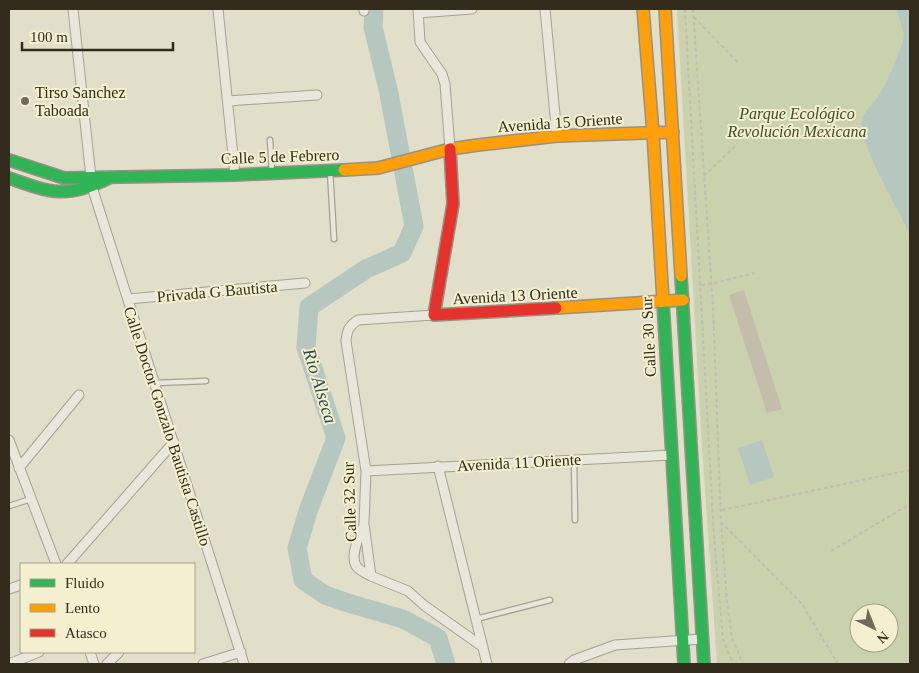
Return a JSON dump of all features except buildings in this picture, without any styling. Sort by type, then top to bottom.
[{"type":"main road","name":"Calle 30 Sur","points":[[643,9],[653,133],[684,664]]},
{"type":"main road","points":[[665,9],[704,664]]},
{"type":"main road","name":"Avenida 15 Oriente","points":[[450,149],[558,136],[673,132]]},
{"type":"main road","points":[[434,316],[453,204],[450,149]]},
{"type":"main road","name":"Calle 5 de Febrero","points":[[91,182],[109,178],[235,175],[378,168],[450,149]]},
{"type":"main road","points":[[9,160],[51,175],[91,182]]},
{"type":"main road","points":[[9,178],[60,194],[91,182]]},
{"type":"main road","name":"Avenida 13 Oriente","points":[[434,316],[683,300]]},
{"type":"street","name":"Calle Doctor Gonzalo Bautista Castillo","points":[[73,9],[91,182],[244,664]]},
{"type":"street","points":[[218,9],[235,175]]},
{"type":"street","points":[[450,149],[445,84],[442,74],[420,42],[418,11],[472,9]]},
{"type":"street","points":[[545,9],[558,136]]},
{"type":"street","points":[[228,101],[317,95]]},
{"type":"street","name":"Privada G Bautista","points":[[128,299],[306,283]]},
{"type":"street","name":"Avenida 13 Oriente","points":[[351,325],[358,320],[434,316]]},
{"type":"street","name":"Calle 32 Sur","points":[[351,325],[346,332],[346,341],[366,471],[364,524],[371,576]]},
{"type":"street","points":[[19,468],[79,395]]},
{"type":"street","points":[[9,440],[56,563]]},
{"type":"street","points":[[68,563],[174,442]]},
{"type":"street","name":"Avenida 11 Oriente","points":[[366,471],[672,455]]},
{"type":"street","points":[[438,466],[487,664]]},
{"type":"street","points":[[364,524],[354,552],[354,561],[357,568],[371,576],[408,591],[425,606],[483,648]]},
{"type":"street","points":[[569,664],[574,660],[615,645],[702,639]]},
{"type":"street","points":[[203,664],[241,652]]},
{"type":"street","points":[[9,664],[37,653]]},
{"type":"street","points":[[107,664],[118,653]]},
{"type":"lane","points":[[270,140],[272,173]]},
{"type":"lane","points":[[330,170],[334,240]]},
{"type":"lane","points":[[155,383],[206,381]]},
{"type":"lane","points":[[574,460],[575,520]]},
{"type":"lane","points":[[9,506],[31,499]]},
{"type":"lane","points":[[476,619],[550,600]]},
{"type":"path","points":[[685,9],[714,537],[723,639],[734,664]]},
{"type":"path","points":[[694,9],[711,284],[727,602],[732,638],[743,664]]},
{"type":"path","points":[[694,17],[739,64]]},
{"type":"path","points":[[704,176],[736,144]]},
{"type":"path","points":[[701,285],[755,273]]},
{"type":"path","points":[[721,510],[910,470]]},
{"type":"path","points":[[831,551],[910,504]]},
{"type":"path","points":[[722,522],[802,604],[838,664]]},
{"type":"green space","name":"Parque Ecológico Revolución Mexicana","points":[[677,9],[910,9],[910,664],[717,664],[702,446]]},
{"type":"shaded area","points":[[896,9],[910,9],[910,236],[866,145],[862,120],[883,89],[903,42],[904,33]]},
{"type":"shaded area","points":[[762,440],[774,477],[750,485],[738,448]]},
{"type":"waterway","name":"Rio Alseca","points":[[374,9],[373,27],[388,89],[414,226],[402,253],[366,269],[309,307],[306,347],[336,438],[308,511],[297,548],[303,580],[325,595],[403,619],[438,638],[446,664]]},
{"type":"traffic: fast","points":[[9,160],[64,178],[235,175],[344,170]]},
{"type":"traffic: fast","points":[[9,178],[59,192],[82,189],[109,178]]},
{"type":"traffic: fast","points":[[681,276],[704,664]]},
{"type":"traffic: fast","points":[[663,301],[684,664]]},
{"type":"traffic: slow","points":[[643,9],[653,133],[663,301]]},
{"type":"traffic: slow","points":[[665,9],[681,276]]},
{"type":"traffic: slow","points":[[344,170],[378,168],[450,149],[478,145],[557,136],[673,132]]},
{"type":"traffic: slow","points":[[556,308],[683,300]]},
{"type":"traffic: jam","points":[[450,149],[453,204],[434,315],[556,308]]},
{"type":"place","name":"Tirso Sanchez Taboada","points":[[25,101]]}]
